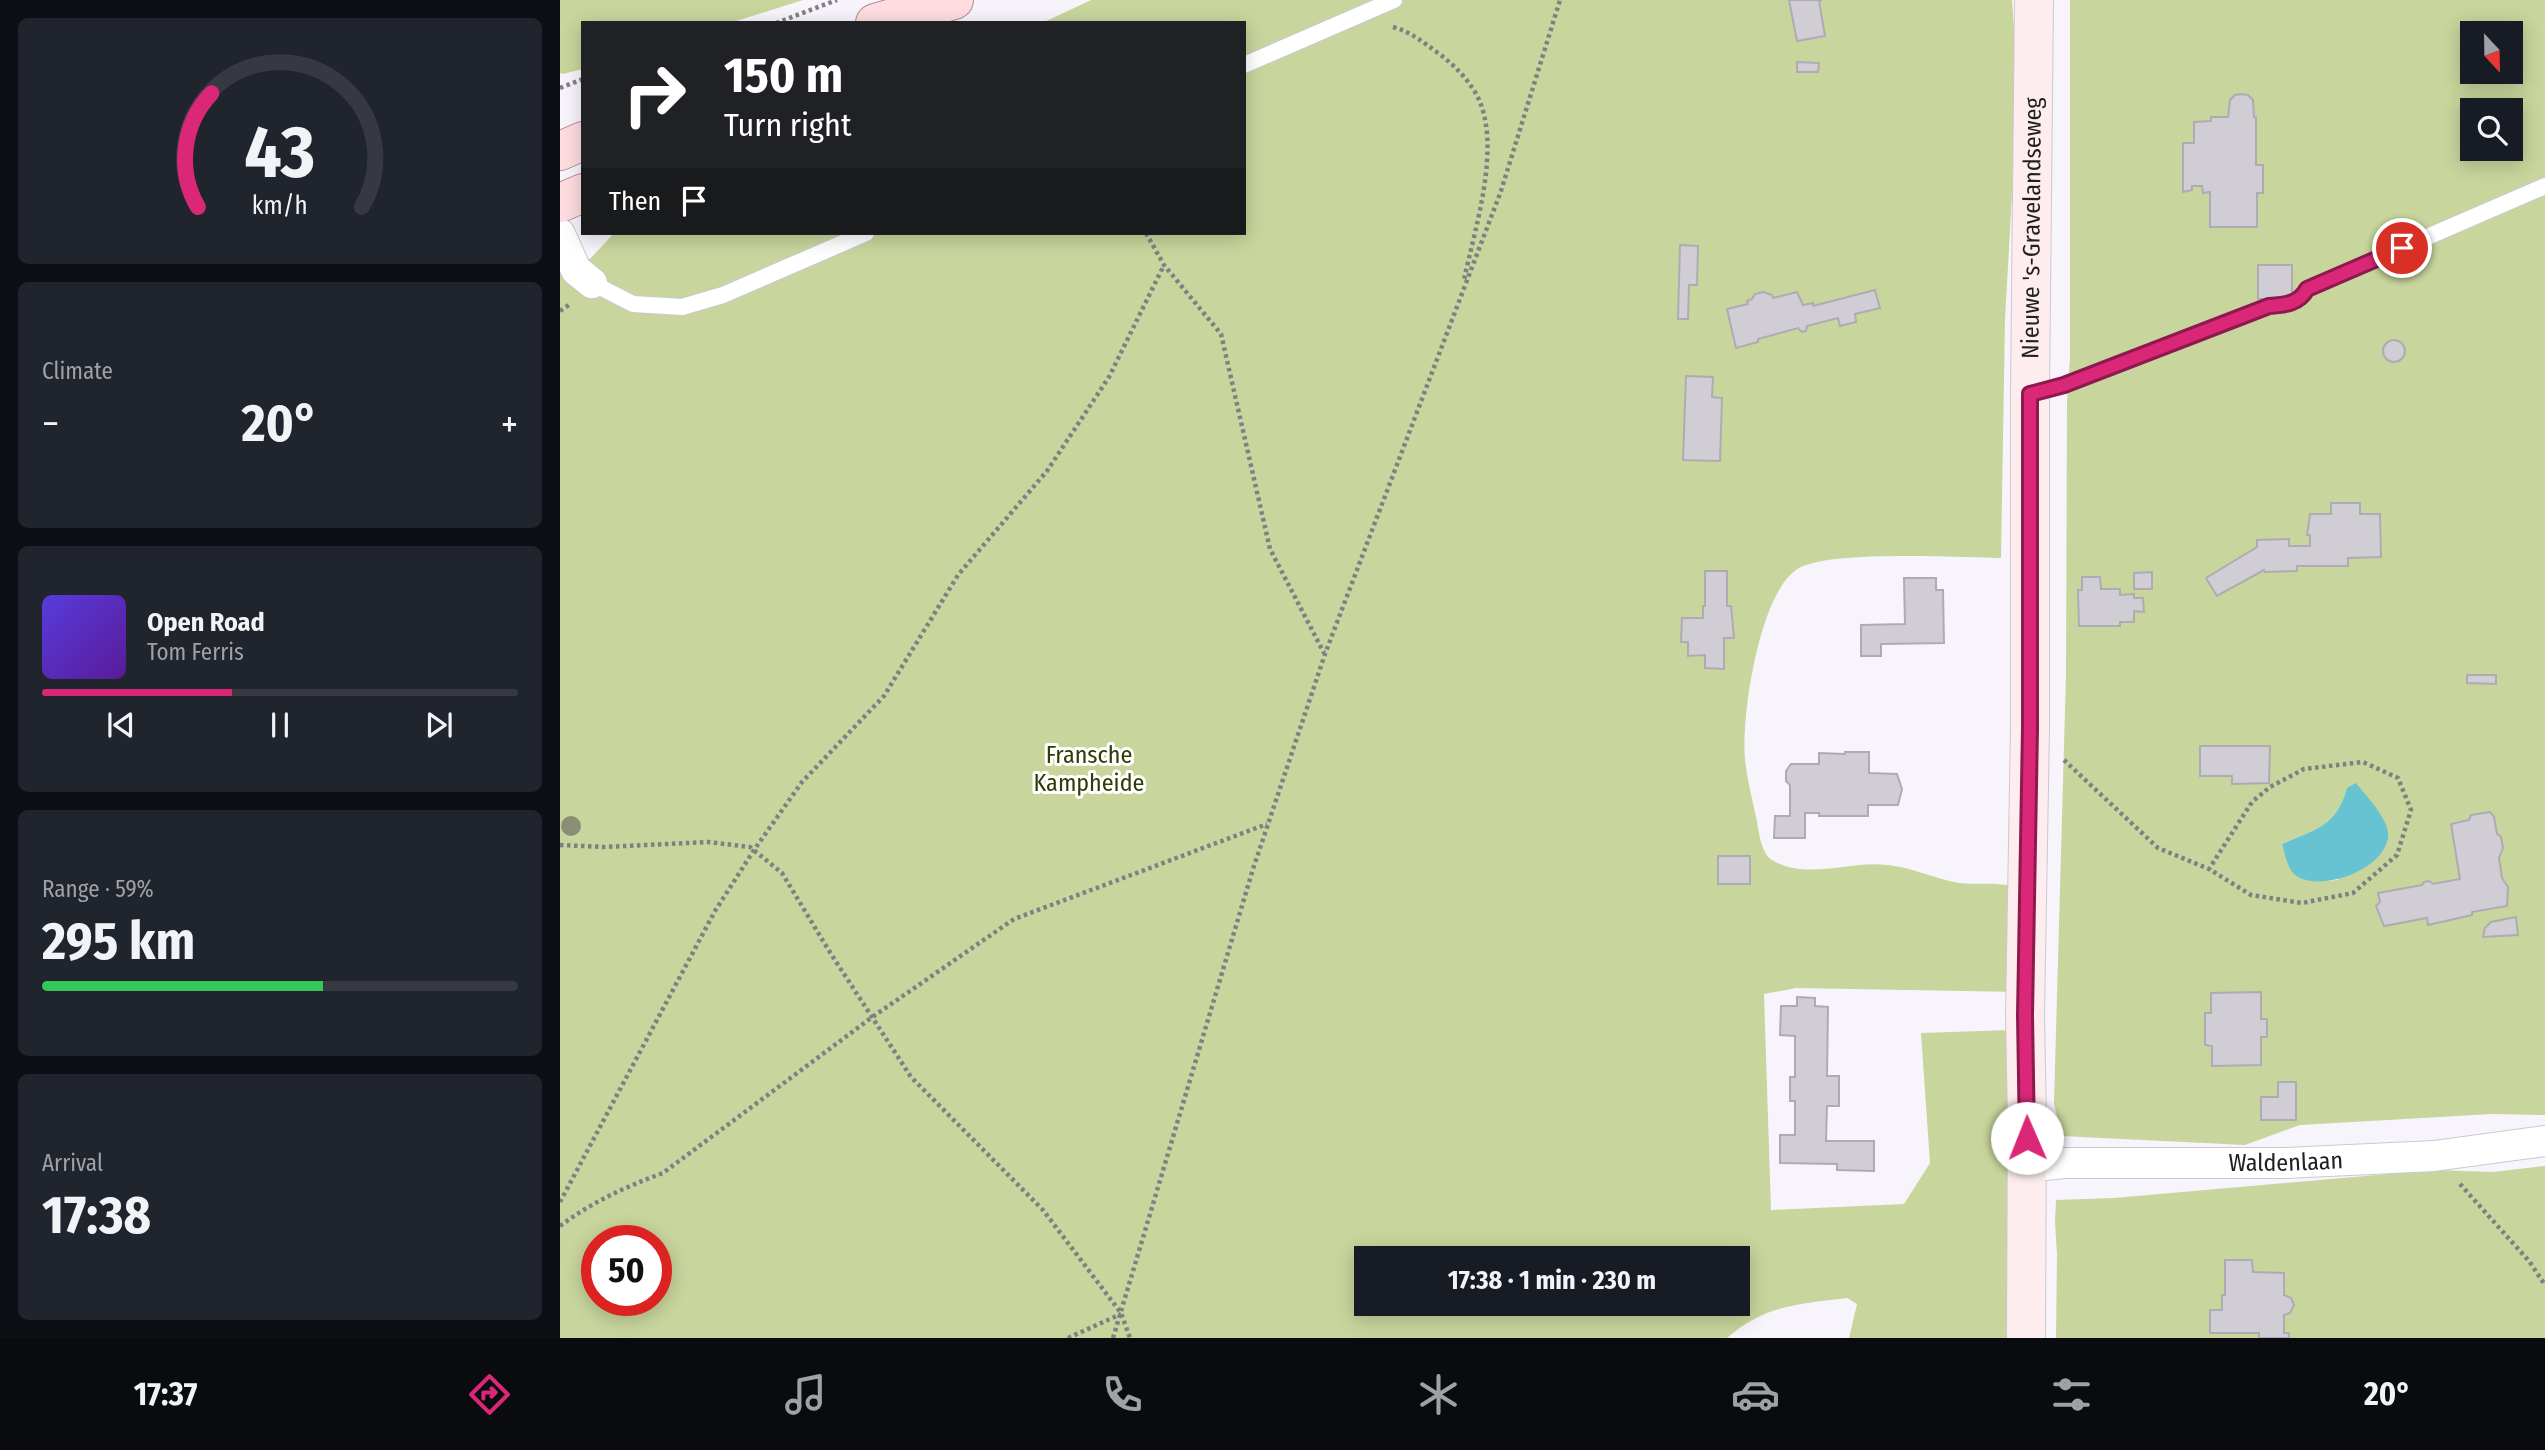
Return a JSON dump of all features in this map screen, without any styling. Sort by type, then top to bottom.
[{"type":"main road","points":[[882,21],[956,0]]},
{"type":"main road","points":[[926,21],[956,0]]},
{"type":"main road","name":"Nieuwe 's-Gravelandseweg","points":[[2026,1338],[2025,1015],[2030,728],[2034,0]]},
{"type":"main road","points":[[560,151],[581,142]]},
{"type":"main road","points":[[560,203],[581,194]]},
{"type":"street","points":[[560,234],[576,271],[592,283]]},
{"type":"street","name":"Waldenlaan","points":[[2026,1167],[2064,1163],[2285,1163],[2434,1156],[2545,1141]]},
{"type":"lane","points":[[1246,64],[1394,0]]},
{"type":"lane","points":[[2030,394],[2064,385],[2269,306],[2294,302],[2303,297],[2307,289],[2545,186]]},
{"type":"lane","points":[[592,283],[633,304],[682,307],[723,295],[861,235]]},
{"type":"path","points":[[781,21],[837,0]]},
{"type":"path","points":[[1113,1338],[1268,824],[1325,654],[1501,191],[1560,0]]},
{"type":"path","points":[[1355,16],[1410,32],[1458,68],[1475,93],[1484,115],[1488,168],[1461,294]]},
{"type":"path","points":[[560,88],[581,80]]},
{"type":"path","points":[[1147,235],[1164,265],[1221,334],[1270,549],[1325,654]]},
{"type":"path","points":[[560,1202],[715,911],[754,850],[802,782],[884,696],[958,575],[1047,471],[1109,377],[1164,265]]},
{"type":"path","points":[[2030,728],[2158,848],[2209,869],[2251,895],[2302,903],[2353,893],[2397,855],[2411,810],[2398,778],[2363,762],[2304,769],[2270,787],[2252,802],[2209,869]]},
{"type":"path","points":[[560,1226],[588,1205],[663,1173],[871,1018],[1014,919],[1268,824]]},
{"type":"path","points":[[560,845],[604,847],[708,842],[750,847],[782,873],[871,1018],[911,1077],[1043,1210],[1121,1313],[1130,1338]]},
{"type":"path","points":[[2434,1156],[2529,1261],[2545,1285]]},
{"type":"path","points":[[1068,1338],[1121,1313]]},
{"type":"green space","points":[[560,0],[803,0],[736,21],[581,21],[581,70],[560,73]]},
{"type":"green space","name":"Fransche Kampheide","points":[[1091,0],[2012,0],[2018,86],[2005,320],[2001,558],[1863,557],[1811,563],[1796,570],[1783,584],[1772,604],[1755,658],[1746,715],[1745,760],[1761,840],[1765,852],[1772,860],[1799,869],[1887,865],[1959,883],[2012,886],[2020,992],[1796,988],[1764,994],[1771,1210],[1904,1204],[1930,1163],[1921,1033],[2011,1030],[2018,1338],[1849,1338],[1857,1304],[1847,1298],[1769,1312],[1727,1338],[560,1338],[560,271],[591,258],[612,235],[1246,235],[1246,21],[1046,21]]},
{"type":"green space","points":[[2070,0],[2545,0],[2545,1115],[2492,1114],[2300,1125],[2245,1145],[2061,1136],[2054,1103],[2066,675],[2067,402],[2070,359]],"holes":[[[2347,788],[2338,880],[2315,881],[2300,877],[2290,865],[2282,844],[2315,830],[2331,819]]]},
{"type":"green space","points":[[2545,1166],[2545,1338],[2056,1338],[2056,1200],[2114,1198],[2434,1170],[2493,1172]]},
{"type":"water","points":[[2356,783],[2386,824],[2388,838],[2384,849],[2375,860],[2351,875],[2322,881],[2309,881],[2298,877],[2289,867],[2282,844],[2315,830],[2331,819],[2347,788]]},
{"type":"building","points":[[1789,0],[1822,0],[1819,1],[1825,36],[1797,41]]},
{"type":"building","points":[[1797,62],[1819,63],[1818,72],[1797,72]]},
{"type":"building","points":[[2241,94],[2248,95],[2253,100],[2256,117],[2256,165],[2263,165],[2263,193],[2257,193],[2257,227],[2210,227],[2210,192],[2203,193],[2202,186],[2192,186],[2192,190],[2183,192],[2183,143],[2194,143],[2194,122],[2211,121],[2211,117],[2228,117],[2230,100]]},
{"type":"building","points":[[1680,245],[1698,246],[1697,285],[1689,285],[1688,319],[1678,319]]},
{"type":"building","points":[[2258,265],[2292,265],[2292,299],[2258,299]]},
{"type":"building","points":[[1875,290],[1880,308],[1855,314],[1856,322],[1840,326],[1838,318],[1807,326],[1806,331],[1802,332],[1798,328],[1736,348],[1727,309],[1748,304],[1747,301],[1755,294],[1763,292],[1773,298],[1797,292],[1803,305],[1813,303],[1813,306]]},
{"type":"building","points":[[2394,340],[2402,343],[2405,351],[2402,359],[2394,362],[2386,359],[2383,351],[2386,343]]},
{"type":"building","points":[[1686,376],[1713,377],[1712,397],[1722,398],[1720,461],[1683,460]]},
{"type":"building","points":[[2331,503],[2360,503],[2360,514],[2380,514],[2381,557],[2348,558],[2348,566],[2297,566],[2297,571],[2264,570],[2217,596],[2206,578],[2257,547],[2257,540],[2289,539],[2289,546],[2310,546],[2310,535],[2307,535],[2310,514],[2331,514]]},
{"type":"building","points":[[1705,571],[1727,571],[1727,606],[1731,606],[1734,638],[1724,638],[1724,669],[1705,668],[1705,655],[1688,656],[1688,642],[1681,642],[1682,618],[1703,618]]},
{"type":"building","points":[[2152,572],[2152,589],[2134,589],[2134,573]]},
{"type":"building","points":[[2082,577],[2100,577],[2101,589],[2120,589],[2120,595],[2134,594],[2134,598],[2143,598],[2144,612],[2134,611],[2134,622],[2120,622],[2120,626],[2079,626],[2078,590],[2082,590]]},
{"type":"building","points":[[1904,578],[1936,578],[1936,590],[1943,590],[1944,643],[1881,644],[1881,656],[1861,656],[1861,625],[1905,624]]},
{"type":"building","points":[[2467,675],[2496,675],[2496,684],[2467,683]]},
{"type":"building","points":[[2200,746],[2270,746],[2269,783],[2232,784],[2232,776],[2200,776]]},
{"type":"building","points":[[1869,752],[1869,773],[1897,774],[1902,789],[1898,805],[1868,805],[1868,816],[1819,816],[1819,813],[1805,813],[1805,838],[1774,838],[1775,816],[1790,816],[1790,785],[1786,781],[1786,771],[1791,764],[1819,764],[1819,753]]},
{"type":"building","points":[[2490,812],[2503,848],[2499,858],[2502,878],[2508,887],[2507,906],[2472,912],[2472,915],[2428,925],[2427,918],[2384,926],[2376,906],[2380,902],[2378,893],[2422,885],[2429,881],[2433,884],[2460,879],[2451,824],[2469,820],[2471,815]]},
{"type":"building","points":[[1718,856],[1750,856],[1750,884],[1718,884]]},
{"type":"building","points":[[2516,917],[2518,935],[2483,937],[2485,928],[2491,922]]},
{"type":"building","points":[[2261,992],[2261,1019],[2267,1019],[2267,1037],[2261,1037],[2261,1065],[2212,1066],[2212,1046],[2205,1045],[2205,1013],[2211,1013],[2211,993]]},
{"type":"building","points":[[1797,997],[1815,998],[1815,1006],[1828,1007],[1827,1076],[1839,1076],[1839,1106],[1827,1106],[1826,1141],[1874,1141],[1874,1171],[1837,1170],[1837,1164],[1780,1163],[1780,1135],[1795,1135],[1795,1101],[1790,1101],[1790,1077],[1795,1077],[1795,1036],[1780,1035],[1781,1006],[1797,1006]]},
{"type":"building","points":[[2278,1082],[2296,1082],[2296,1120],[2261,1120],[2261,1097],[2278,1097]]},
{"type":"building","points":[[2225,1260],[2252,1260],[2253,1272],[2284,1273],[2284,1295],[2291,1298],[2294,1305],[2290,1313],[2284,1315],[2284,1333],[2289,1333],[2289,1338],[2259,1338],[2259,1333],[2210,1333],[2210,1310],[2222,1310]]},
{"type":"route","points":[[2027,1138],[2025,1015],[2030,728],[2030,394],[2064,385],[2269,306],[2294,302],[2303,297],[2307,289],[2402,248]]}]
